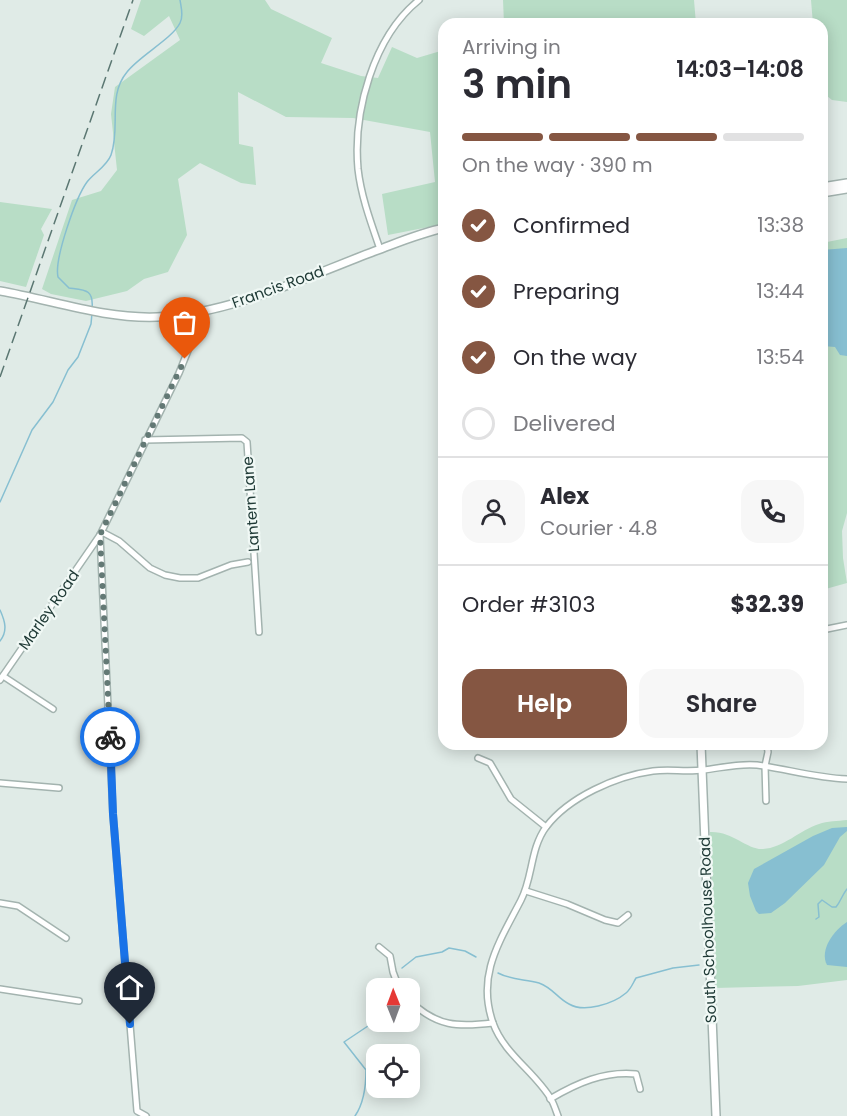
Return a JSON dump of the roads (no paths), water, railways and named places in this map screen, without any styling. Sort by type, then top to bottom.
[{"type":"street","points":[[380,249],[358,170],[358,133],[363,96],[377,58],[397,23],[419,0]]},
{"type":"street","points":[[828,186],[847,183]]},
{"type":"street","points":[[828,192],[847,189]]},
{"type":"street","name":"Francis Road","points":[[0,291],[125,316],[157,317],[204,312],[251,298],[415,236],[438,230]]},
{"type":"street","name":"Marley Road","points":[[2,678],[101,534],[183,364],[204,312]]},
{"type":"street","name":"Lantern Lane","points":[[146,440],[242,438],[247,442],[259,632]]},
{"type":"street","points":[[146,1116],[137,1111],[113,814],[101,534],[119,541],[150,568],[165,575],[180,578],[198,578],[231,565],[248,562]]},
{"type":"street","points":[[828,629],[847,625]]},
{"type":"street","points":[[2,678],[53,709]]},
{"type":"street","name":"South Schoolhouse Road","points":[[701,750],[716,1116]]},
{"type":"street","points":[[766,801],[765,766],[768,750]]},
{"type":"street","points":[[478,758],[490,763],[511,799],[546,827]]},
{"type":"street","points":[[558,1116],[550,1099],[509,1050],[493,1023],[486,981],[491,960],[526,891],[535,848],[546,827],[569,806],[592,790],[653,771],[702,770],[733,765],[755,765],[847,779]]},
{"type":"street","points":[[0,783],[59,788]]},
{"type":"street","points":[[526,891],[567,904],[605,920],[618,923],[628,915]]},
{"type":"street","points":[[0,903],[18,906],[66,938]]},
{"type":"street","points":[[379,946],[390,956],[395,978]]},
{"type":"street","points":[[0,989],[79,1001]]},
{"type":"street","points":[[420,1012],[459,1026],[493,1023]]},
{"type":"street","points":[[550,1099],[569,1088],[607,1074],[636,1074],[640,1089]]},
{"type":"water","points":[[847,248],[847,356],[840,355],[835,347],[828,346],[828,250]]},
{"type":"water","points":[[847,827],[847,831],[840,837],[824,865],[785,903],[771,913],[759,914],[756,911],[748,883],[754,869],[813,836],[832,828]]},
{"type":"water","points":[[847,922],[847,967],[827,965],[826,947],[837,930]]},
{"type":"waterway","points":[[92,309],[90,294],[84,290],[69,288],[58,277],[59,257],[82,190],[107,163],[111,155],[115,134],[117,91],[121,81],[132,66],[176,29],[182,17],[180,0]]},
{"type":"waterway","points":[[0,502],[32,430],[53,402],[68,370],[78,357],[91,324],[92,313]]},
{"type":"waterway","points":[[0,610],[5,626],[0,641]]},
{"type":"waterway","points":[[816,919],[819,917],[818,904],[822,900],[836,907],[847,889]]},
{"type":"waterway","points":[[402,968],[416,957],[442,952],[449,948],[465,951],[476,957]]},
{"type":"waterway","points":[[498,973],[539,983],[569,1004],[582,1008],[606,1004],[620,997],[629,990],[636,978],[673,968],[699,965]]},
{"type":"waterway","points":[[355,1116],[364,1094],[366,1070],[344,1042],[366,1027]]},
{"type":"railway","points":[[0,377],[133,0]]}]
